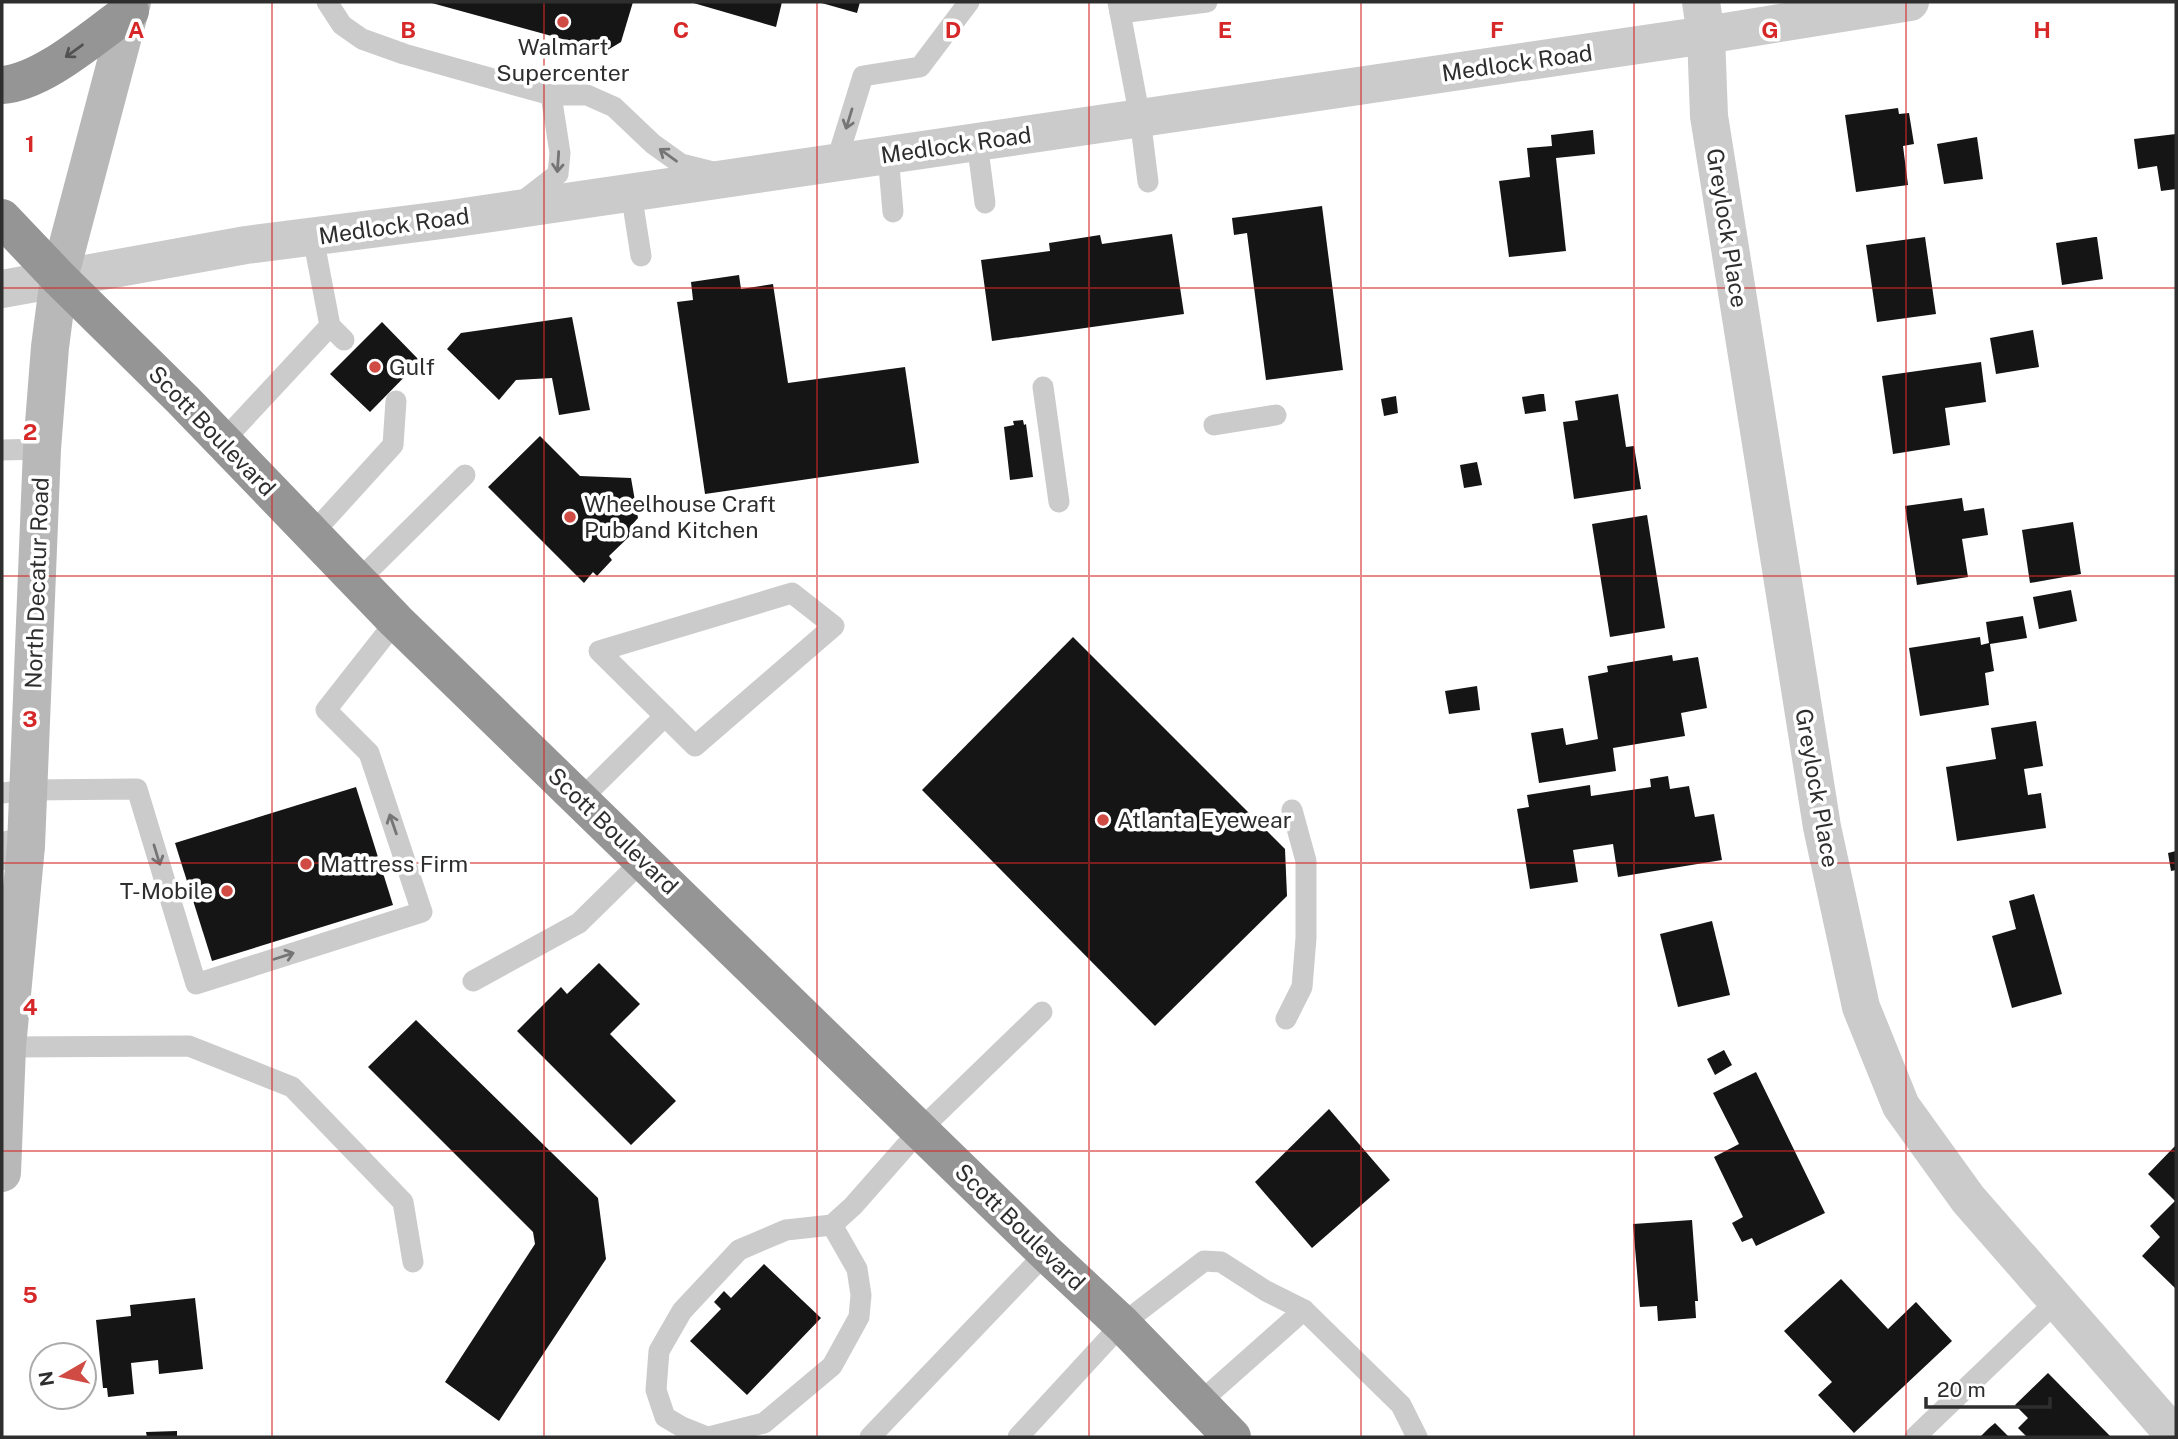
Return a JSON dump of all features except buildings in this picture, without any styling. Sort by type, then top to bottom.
[{"type":"highway","points":[[2,85],[16,84],[47,70],[131,6]]},
{"type":"highway","name":"Scott Boulevard","points":[[2,218],[223,441],[396,621],[1122,1324],[1232,1437]]},
{"type":"main road","name":"North Decatur Road","points":[[2,1173],[15,792],[50,347],[59,278],[131,6]]},
{"type":"street","name":"Medlock Road","points":[[2,289],[246,245],[504,211],[1140,118],[1704,19],[1910,2]]},
{"type":"street","name":"Greylock Place","points":[[1704,19],[1709,116],[1820,813],[1861,1007],[1902,1106],[1968,1199],[2176,1437]]},
{"type":"lane","points":[[327,2],[342,25],[362,39],[404,54],[551,95],[587,95],[614,107],[653,144],[681,164],[732,177]]},
{"type":"lane","points":[[836,163],[863,76],[920,67],[969,2]]},
{"type":"lane","points":[[1147,182],[1140,118],[1119,8],[1207,2]]},
{"type":"lane","points":[[504,211],[527,199],[558,174],[560,153],[553,122],[551,95]]},
{"type":"lane","points":[[977,142],[985,203]]},
{"type":"lane","points":[[888,155],[893,212]]},
{"type":"lane","points":[[631,192],[641,256]]},
{"type":"lane","points":[[223,441],[337,333],[313,237]]},
{"type":"lane","points":[[1043,387],[1059,502]]},
{"type":"lane","points":[[312,534],[393,445],[396,401]]},
{"type":"lane","points":[[1214,425],[1276,415]]},
{"type":"lane","points":[[2,450],[42,449]]},
{"type":"lane","points":[[358,582],[465,475]]},
{"type":"lane","points":[[792,593],[834,626],[695,746],[665,716],[599,651],[792,593]]},
{"type":"lane","points":[[15,792],[137,789],[196,984],[422,912],[369,753],[326,710],[396,621]]},
{"type":"lane","points":[[580,800],[665,716]]},
{"type":"lane","points":[[1286,1018],[1302,987],[1306,938],[1307,861],[1292,810]]},
{"type":"lane","points":[[474,981],[579,923],[643,860]]},
{"type":"lane","points":[[832,1225],[857,1269],[861,1294],[859,1317],[832,1366],[764,1423],[708,1437],[682,1427],[666,1417],[656,1390],[659,1351],[682,1311],[739,1250],[786,1230],[832,1225],[853,1206],[920,1130],[1042,1012]]},
{"type":"lane","points":[[7,1047],[189,1046],[292,1087],[403,1202],[412,1262]]},
{"type":"lane","points":[[870,1437],[1046,1253]]},
{"type":"lane","points":[[1018,1437],[1122,1324],[1204,1261],[1221,1262],[1266,1291],[1304,1310],[1401,1405],[1417,1437]]},
{"type":"lane","points":[[1915,1437],[2057,1300]]},
{"type":"lane","points":[[1199,1403],[1304,1310]]},
{"type":"place","name":"Walmart Supercenter","points":[[563,22]]},
{"type":"place","name":"Gulf","points":[[375,367]]},
{"type":"place","name":"Wheelhouse Craft Pub and Kitchen","points":[[570,517]]},
{"type":"place","name":"Atlanta Eyewear","points":[[1103,820]]},
{"type":"place","name":"Mattress Firm","points":[[306,864]]},
{"type":"place","name":"T-Mobile","points":[[227,891]]}]
